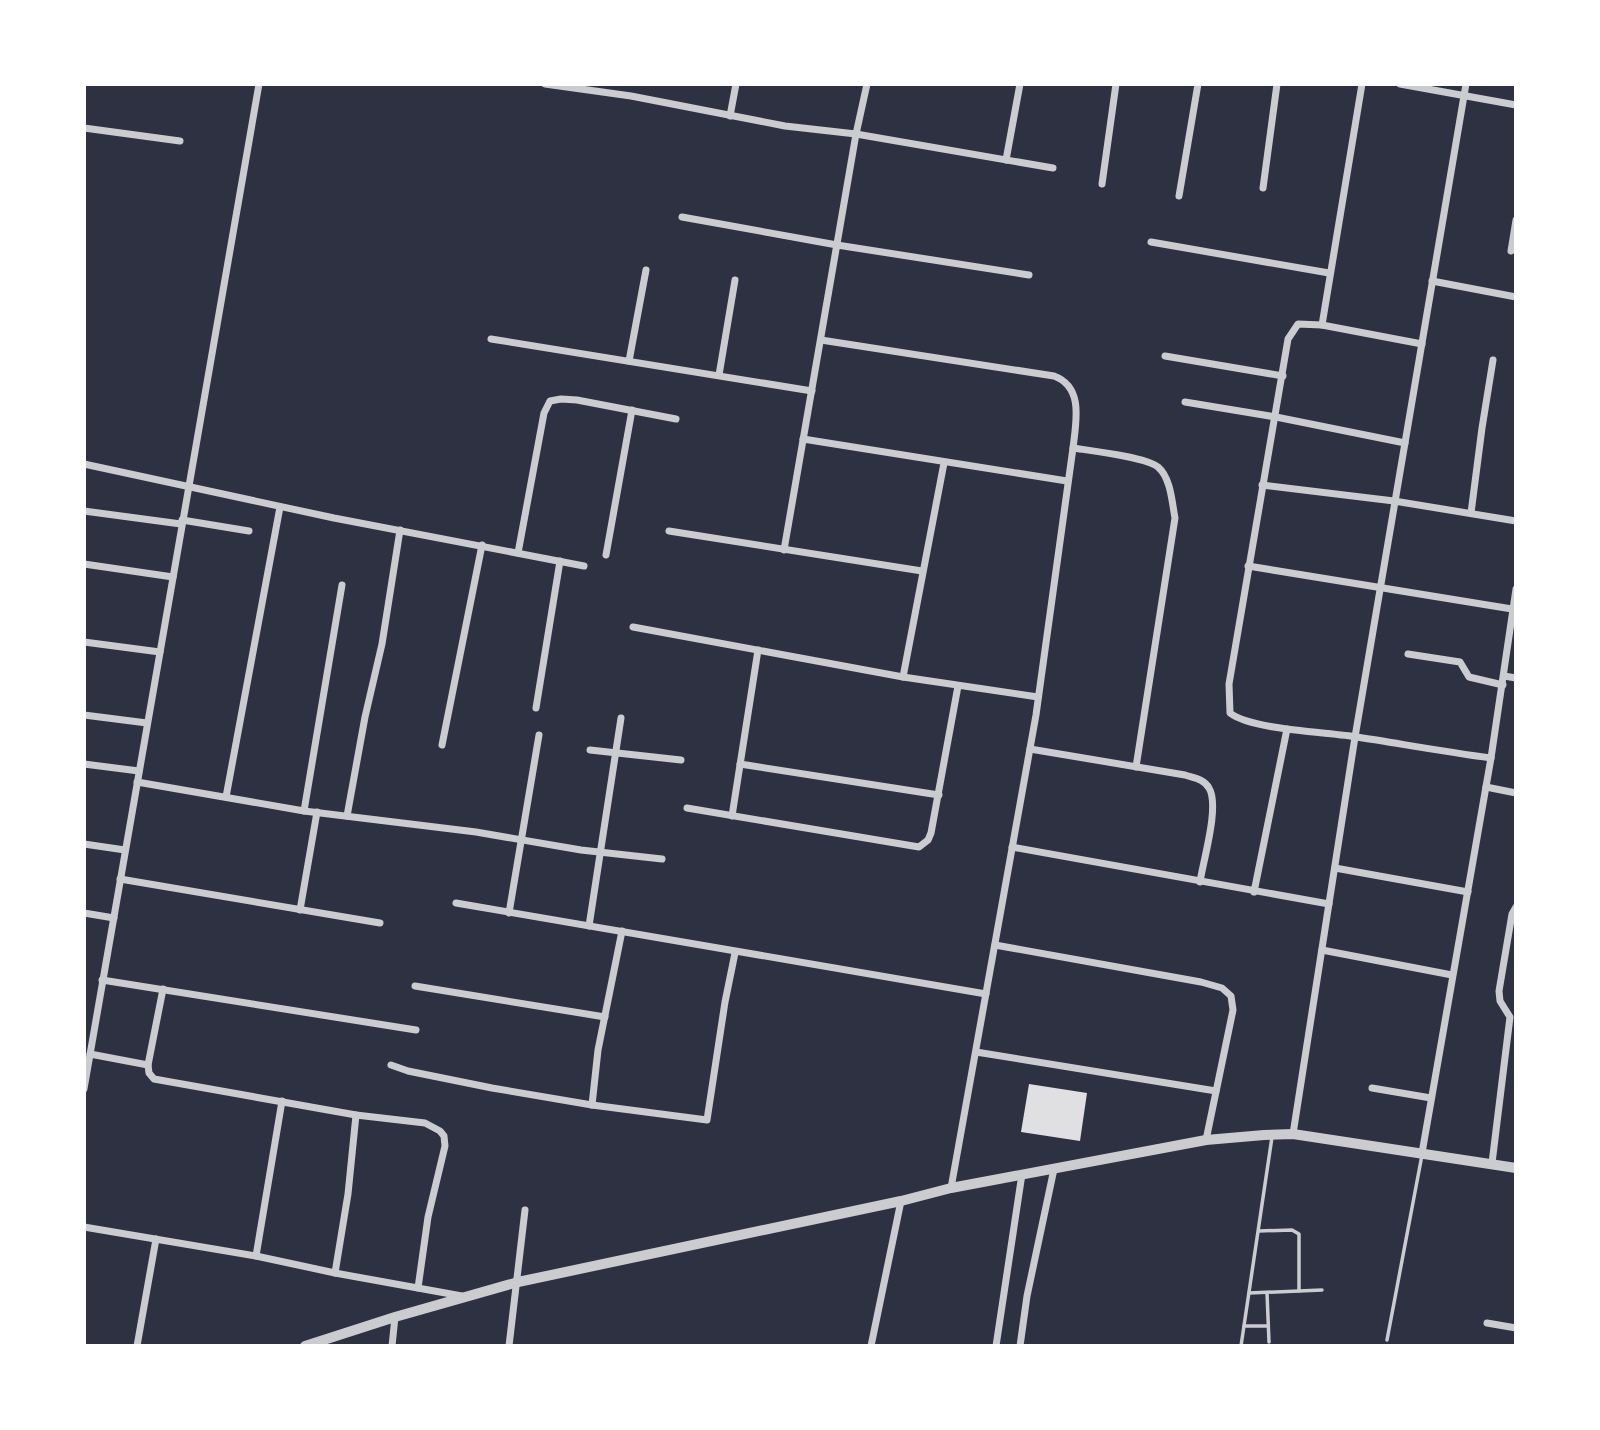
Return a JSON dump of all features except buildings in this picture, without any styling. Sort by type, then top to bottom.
[{"type":"street","points":[[84,1089],[87,1054],[114,918],[259,84]]},
{"type":"street","points":[[545,84],[578,86],[730,116],[856,134],[1054,168]]},
{"type":"street","points":[[730,116],[736,84]]},
{"type":"street","points":[[784,550],[867,84]]},
{"type":"street","points":[[1006,160],[1020,84]]},
{"type":"street","points":[[1101,184],[1116,84]]},
{"type":"street","points":[[1179,197],[1198,84]]},
{"type":"street","points":[[1263,188],[1277,84]]},
{"type":"street","points":[[1322,325],[1362,84]]},
{"type":"street","points":[[1400,84],[1516,105]]},
{"type":"street","points":[[1293,1134],[1355,737],[1466,84]]},
{"type":"street","points":[[84,128],[180,141]]},
{"type":"street","points":[[682,217],[1029,275]]},
{"type":"street","points":[[1511,251],[1516,220]]},
{"type":"street","points":[[1151,242],[1329,273]]},
{"type":"street","points":[[629,361],[646,270]]},
{"type":"street","points":[[719,376],[735,280]]},
{"type":"street","points":[[1433,281],[1516,296]]},
{"type":"street","points":[[1422,344],[1322,325],[1298,324],[1292,330],[1288,339],[1248,566],[1229,684],[1230,713],[1238,719],[1287,729],[1491,758]]},
{"type":"street","points":[[491,339],[812,391]]},
{"type":"street","points":[[821,340],[1054,376],[1063,379],[1072,388],[1077,417],[1030,749],[951,1188]]},
{"type":"street","points":[[1165,356],[1283,376]]},
{"type":"street","points":[[1471,513],[1493,360]]},
{"type":"street","points":[[518,553],[544,413],[550,401],[577,400],[676,419]]},
{"type":"street","points":[[1185,402],[1405,443]]},
{"type":"street","points":[[606,555],[632,410]]},
{"type":"street","points":[[803,439],[1067,481]]},
{"type":"street","points":[[1073,447],[1146,462],[1160,468],[1169,487],[1175,519],[1136,767]]},
{"type":"street","points":[[903,677],[944,463]]},
{"type":"street","points":[[84,464],[280,508],[584,566]]},
{"type":"street","points":[[1262,485],[1394,501],[1516,521]]},
{"type":"street","points":[[226,797],[280,508]]},
{"type":"street","points":[[84,511],[249,531]]},
{"type":"street","points":[[347,816],[365,717],[382,644],[400,530]]},
{"type":"street","points":[[669,531],[922,571]]},
{"type":"street","points":[[442,745],[482,545]]},
{"type":"street","points":[[536,708],[560,561]]},
{"type":"street","points":[[84,564],[173,577]]},
{"type":"street","points":[[1248,566],[1512,609]]},
{"type":"street","points":[[304,811],[342,585]]},
{"type":"street","points":[[1422,1153],[1491,758],[1516,591]]},
{"type":"street","points":[[633,627],[903,677],[1038,697]]},
{"type":"street","points":[[84,642],[160,652]]},
{"type":"street","points":[[732,816],[758,650]]},
{"type":"street","points":[[1408,654],[1460,662],[1469,677],[1503,685]]},
{"type":"street","points":[[1504,676],[1516,678]]},
{"type":"street","points":[[687,808],[919,847],[928,840],[931,833],[958,686]]},
{"type":"street","points":[[84,715],[147,723]]},
{"type":"street","points":[[589,926],[621,718]]},
{"type":"street","points":[[1254,892],[1287,729]]},
{"type":"street","points":[[509,913],[539,735]]},
{"type":"street","points":[[1030,749],[1201,780],[1210,789],[1212,810],[1200,882]]},
{"type":"street","points":[[590,750],[681,760]]},
{"type":"street","points":[[84,764],[139,771]]},
{"type":"street","points":[[740,764],[939,795]]},
{"type":"street","points":[[137,782],[304,811],[477,832],[599,852],[662,859]]},
{"type":"street","points":[[1486,787],[1516,793]]},
{"type":"street","points":[[300,910],[317,812]]},
{"type":"street","points":[[84,844],[125,850]]},
{"type":"street","points":[[1012,847],[1329,904]]},
{"type":"street","points":[[1335,868],[1468,892]]},
{"type":"street","points":[[120,879],[380,923]]},
{"type":"street","points":[[456,903],[986,994]]},
{"type":"street","points":[[1492,1163],[1510,1017],[1500,1001],[1499,991],[1512,914],[1516,907]]},
{"type":"street","points":[[84,913],[114,918]]},
{"type":"street","points":[[592,1105],[598,1050],[622,931]]},
{"type":"street","points":[[995,945],[1222,988],[1231,996],[1233,1010],[1206,1140]]},
{"type":"street","points":[[1322,950],[1452,975]]},
{"type":"street","points":[[391,1065],[460,1082],[592,1105],[707,1120],[724,1002],[735,953]]},
{"type":"street","points":[[102,980],[416,1030]]},
{"type":"street","points":[[415,986],[605,1017]]},
{"type":"street","points":[[163,989],[148,1065],[149,1073],[154,1079],[356,1115],[425,1123],[434,1126],[444,1136],[445,1146],[428,1217],[418,1288]]},
{"type":"street","points":[[976,1052],[1216,1091]]},
{"type":"street","points":[[87,1054],[148,1065]]},
{"type":"street","points":[[1372,1088],[1432,1098]]},
{"type":"street","points":[[256,1256],[282,1101]]},
{"type":"street","points":[[335,1273],[348,1194],[356,1115]]},
{"type":"street","points":[[305,1346],[518,1282],[901,1202],[951,1188],[1206,1140],[1293,1134],[1516,1168]]},
{"type":"street","points":[[1020,1346],[1027,1296],[1054,1169]]},
{"type":"street","points":[[996,1346],[1023,1174]]},
{"type":"street","points":[[871,1346],[901,1202]]},
{"type":"street","points":[[509,1346],[526,1210]]},
{"type":"street","points":[[84,1227],[256,1256],[463,1297]]},
{"type":"street","points":[[137,1346],[156,1239]]},
{"type":"street","points":[[392,1346],[395,1317]]},
{"type":"street","points":[[1487,1322],[1516,1328]]},
{"type":"lane","points":[[1241,1346],[1273,1135]]},
{"type":"lane","points":[[1387,1340],[1422,1153]]},
{"type":"lane","points":[[1259,1231],[1292,1230],[1299,1234],[1300,1291]]},
{"type":"lane","points":[[1249,1293],[1322,1290]]},
{"type":"lane","points":[[1267,1293],[1269,1342]]},
{"type":"lane","points":[[1244,1326],[1268,1326]]}]
